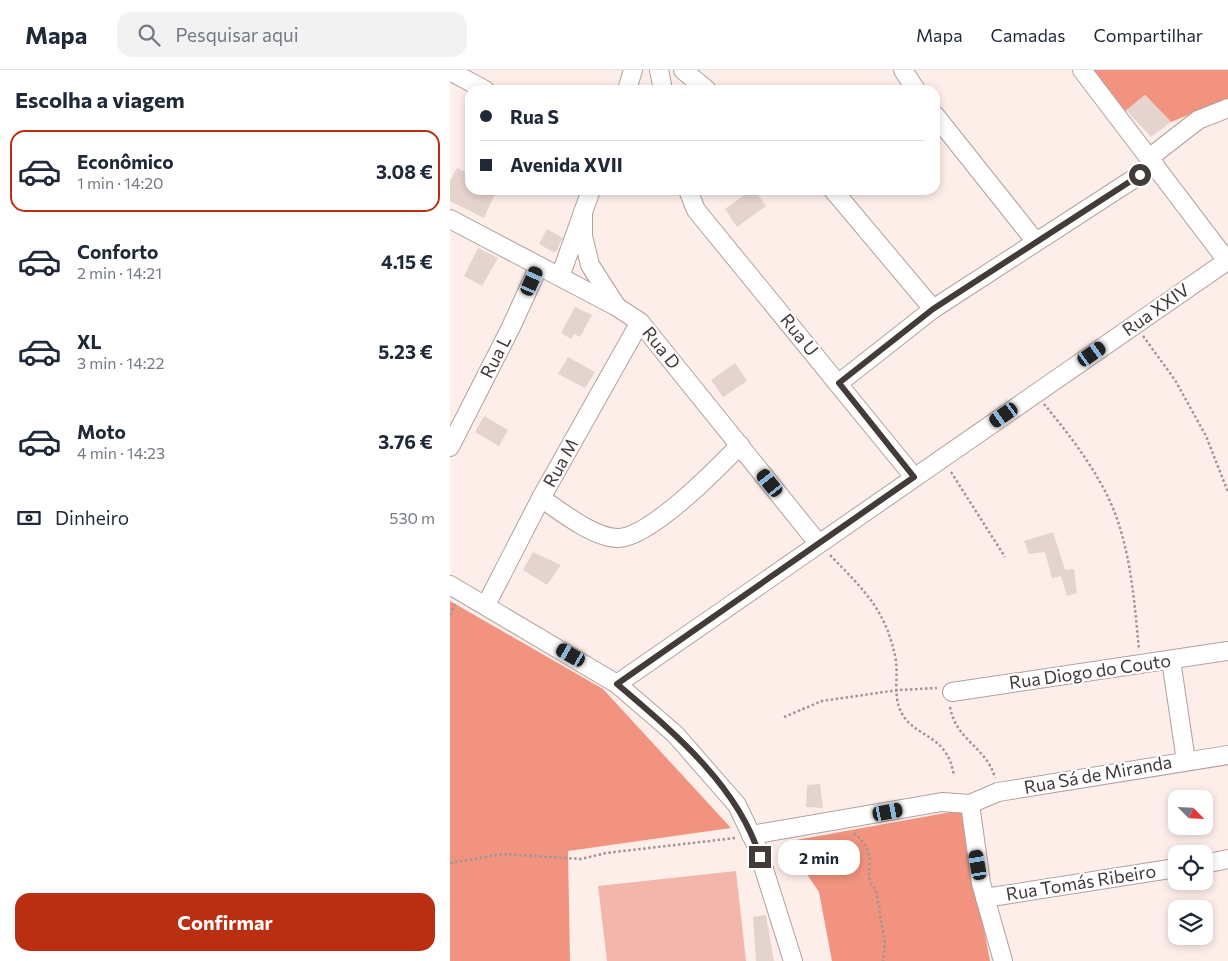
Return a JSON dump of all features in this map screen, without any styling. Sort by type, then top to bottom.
[{"type":"street","points":[[629,85],[634,70]]},
{"type":"street","points":[[659,70],[662,85]]},
{"type":"street","points":[[683,70],[701,85]]},
{"type":"street","points":[[903,70],[913,85]]},
{"type":"street","points":[[1082,70],[1228,261]]},
{"type":"street","points":[[450,71],[476,85]]},
{"type":"street","points":[[839,383],[933,309],[1036,242],[1152,162],[1198,120],[1228,108]]},
{"type":"street","points":[[940,120],[1036,242]]},
{"type":"street","points":[[560,277],[589,195]]},
{"type":"street","name":"Rua U","points":[[690,195],[696,210],[914,477]]},
{"type":"street","points":[[837,195],[933,309]]},
{"type":"street","points":[[583,212],[583,236],[590,265],[617,308]]},
{"type":"street","name":"Rua D","points":[[450,219],[640,322],[818,543]]},
{"type":"street","name":"Rua XXIV","points":[[617,684],[818,543],[1228,261]]},
{"type":"street","name":"Rua L","points":[[450,447],[511,327],[539,266]]},
{"type":"street","name":"Rua M","points":[[486,605],[541,498],[640,322]]},
{"type":"street","points":[[541,498],[571,519],[596,532],[618,538],[633,534],[695,491],[740,445]]},
{"type":"street","points":[[450,584],[617,684],[675,734],[737,804],[754,841],[793,961]]},
{"type":"street","name":"Rua Diogo do Couto","points":[[952,692],[1228,651]]},
{"type":"street","points":[[1171,660],[1186,760]]},
{"type":"street","name":"Rua Sá de Miranda","points":[[970,804],[998,792],[1186,760],[1228,755]]},
{"type":"street","points":[[754,841],[839,820],[942,802],[970,804],[972,829],[986,898],[1003,961]]},
{"type":"street","points":[[1213,862],[1228,859]]},
{"type":"street","name":"Rua Tomás Ribeiro","points":[[986,898],[1168,869]]},
{"type":"path","points":[[1135,325],[1175,380],[1206,436],[1228,492]]},
{"type":"path","points":[[1035,394],[1076,444],[1106,493],[1117,522],[1130,567],[1140,665]]},
{"type":"path","points":[[941,458],[973,504],[1005,557]]},
{"type":"path","points":[[818,543],[867,593],[890,632],[896,663],[899,706],[912,726],[945,749],[952,762],[954,776]]},
{"type":"path","points":[[784,717],[822,700],[898,690],[935,688],[952,692],[950,708],[953,723],[962,736],[984,754],[992,766],[998,792]]},
{"type":"path","points":[[839,820],[860,838],[869,849],[871,859],[868,875],[870,884],[876,890],[885,943],[883,961]]},
{"type":"path","points":[[450,863],[502,854],[581,859],[606,853],[702,843],[754,841]]},
{"type":"shaded area","points":[[1093,70],[1228,70],[1228,99],[1171,122],[1145,95],[1125,112]]},
{"type":"shaded area","points":[[450,601],[603,689],[731,828],[568,851],[570,961],[450,961]]},
{"type":"shaded area","points":[[962,810],[990,961],[832,961],[819,892],[785,842]]},
{"type":"shaded area","points":[[736,871],[746,961],[607,961],[598,886]]},
{"type":"building","points":[[1145,95],[1171,122],[1151,137],[1126,110]]},
{"type":"building","points":[[457,168],[465,172],[465,195],[495,195],[484,218],[450,201],[450,181]]},
{"type":"building","points":[[744,195],[758,195],[766,206],[737,227],[725,209]]},
{"type":"building","points":[[547,229],[563,238],[555,253],[539,244]]},
{"type":"building","points":[[478,248],[498,258],[482,286],[464,276]]},
{"type":"building","points":[[575,307],[592,315],[580,337],[574,334],[571,339],[561,333]]},
{"type":"building","points":[[568,357],[595,372],[585,388],[558,374]]},
{"type":"building","points":[[735,363],[747,381],[723,397],[711,380]]},
{"type":"building","points":[[484,416],[508,430],[499,446],[475,432]]},
{"type":"building","points":[[1053,532],[1065,570],[1074,569],[1077,593],[1067,596],[1061,576],[1052,578],[1045,552],[1029,554],[1024,541]]},
{"type":"building","points":[[533,552],[561,565],[547,585],[523,570]]},
{"type":"building","points":[[820,784],[823,808],[806,807],[807,785]]},
{"type":"building","points":[[766,915],[774,961],[756,961],[753,917]]},
{"type":"route","points":[[760,857],[737,804],[675,734],[617,684],[914,477],[839,383],[933,309],[1140,175]]}]
